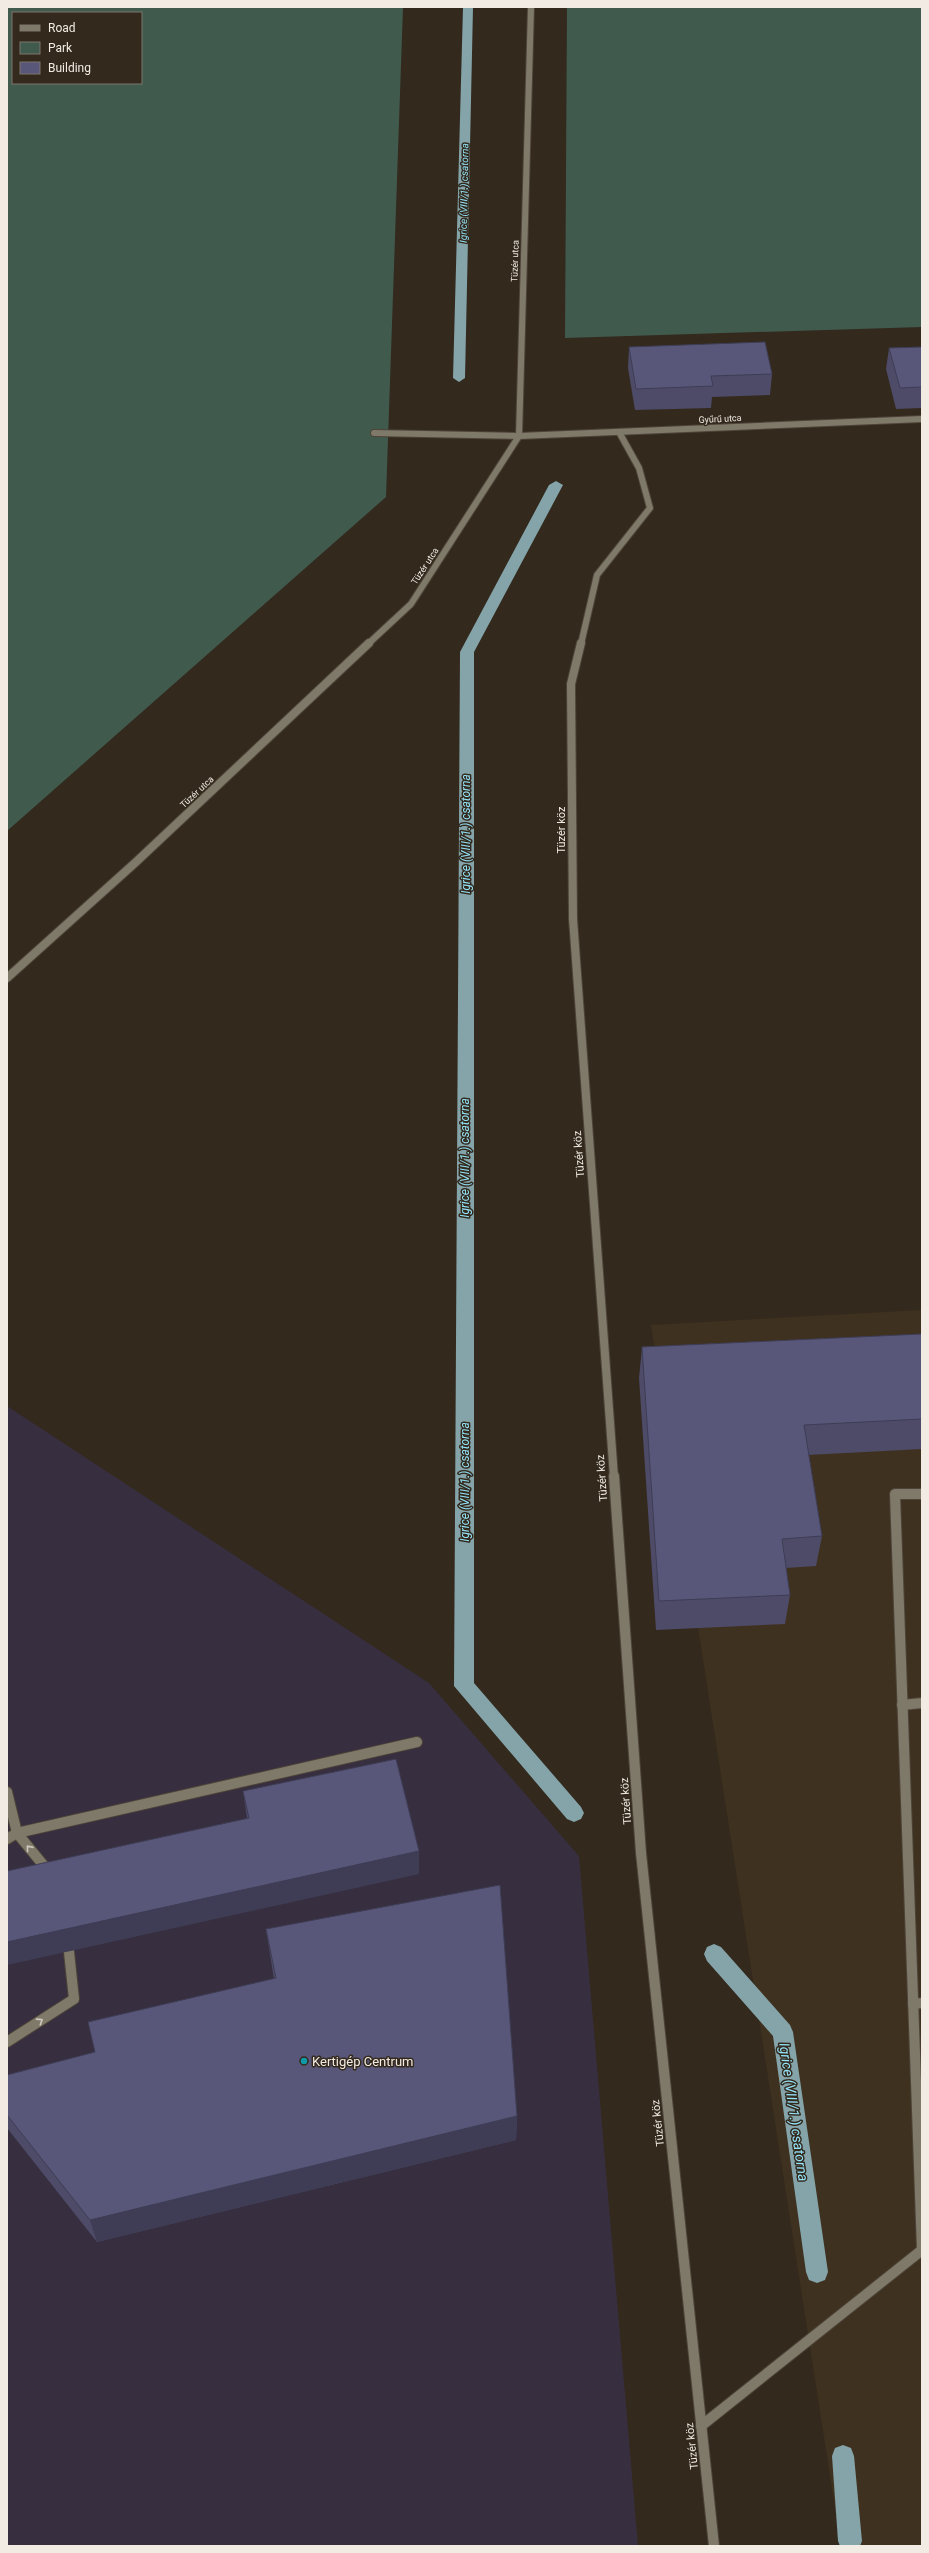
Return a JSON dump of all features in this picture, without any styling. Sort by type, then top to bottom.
[{"type":"street","name":"Tüzér utca","points":[[7,978],[136,862],[411,604],[519,436],[531,7]]},
{"type":"street","name":"Gyűrű utca","points":[[374,434],[519,436],[922,419]]},
{"type":"street","name":"Tüzér köz","points":[[619,432],[639,468],[650,508],[597,575],[571,684],[573,919],[641,1853],[714,2546]]},
{"type":"street","points":[[701,2426],[922,2250],[917,2004],[902,1705],[895,1494],[922,1494]]},
{"type":"street","points":[[902,1705],[922,1703]]},
{"type":"street","points":[[7,1839],[17,1833],[417,1742]]},
{"type":"street","points":[[7,1792],[17,1833],[54,1878]]},
{"type":"street","points":[[7,2042],[74,1999],[69,1952]]},
{"type":"shaded area","points":[[922,1310],[922,2546],[841,2546],[651,1325]]},
{"type":"shaded area","points":[[7,1406],[429,1683],[579,1856],[638,2546],[7,2546]]},
{"type":"green space","points":[[7,7],[403,7],[386,497],[7,831]]},
{"type":"green space","points":[[567,7],[922,7],[922,327],[565,338]]},
{"type":"building","points":[[765,342],[772,374],[711,376],[713,386],[636,389],[629,347]]},
{"type":"building","points":[[922,347],[922,387],[900,388],[889,348]]},
{"type":"building","points":[[922,1334],[922,1419],[804,1425],[822,1536],[782,1539],[790,1595],[659,1601],[642,1347]]},
{"type":"building","points":[[396,1759],[419,1851],[7,1942],[7,1871],[249,1818],[243,1791]]},
{"type":"building","name":"Kertigép Centrum","points":[[500,1885],[517,2116],[90,2220],[7,2115],[7,2075],[95,2052],[88,2022],[276,1978],[266,1929]]},
{"type":"waterway","name":"Igrice (VIII/1.) csatorna","points":[[459,378],[468,7]]},
{"type":"waterway","name":"Igrice (VIII/1.) csatorna","points":[[556,485],[467,652],[464,1686],[574,1813]]},
{"type":"waterway","name":"Igrice (VIII/1.) csatorna","points":[[714,1954],[783,2032],[817,2272]]},
{"type":"waterway","name":"Igrice (VIII/1.) csatorna","points":[[843,2456],[850,2541]]},
{"type":"place","name":"Kertigép Centrum","points":[[304,2061]]}]
